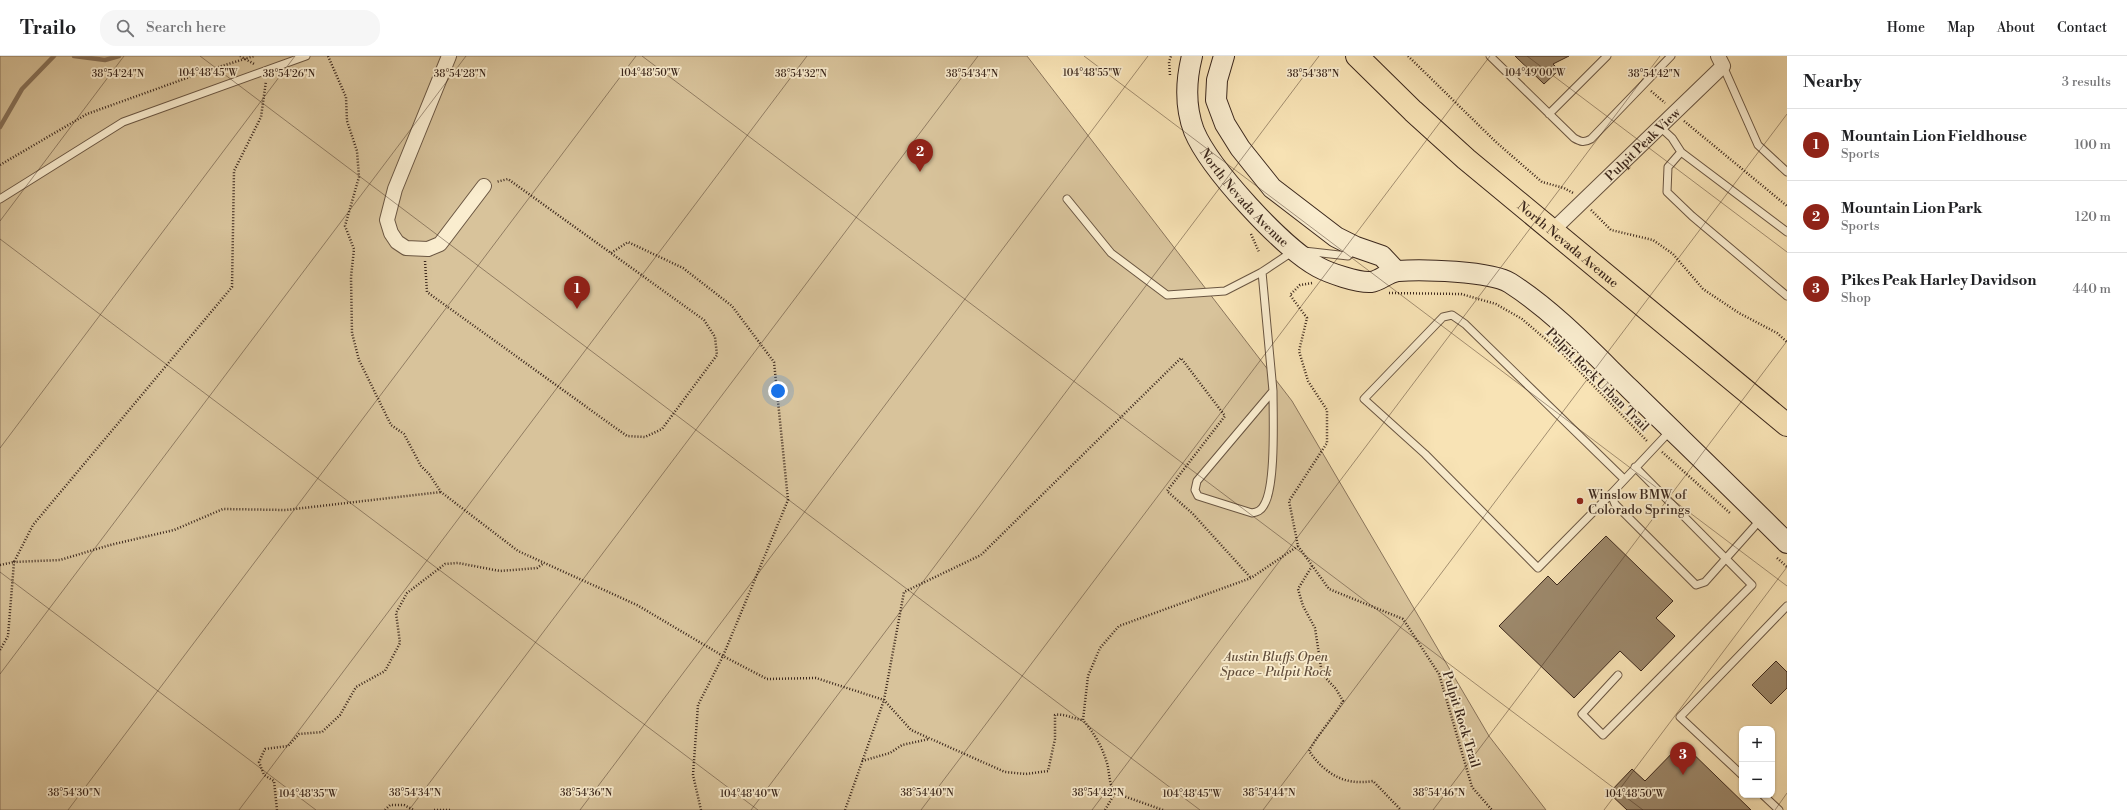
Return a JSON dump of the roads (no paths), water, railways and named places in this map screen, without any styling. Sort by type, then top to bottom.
[{"type":"main road","name":"North Nevada Avenue","points":[[1192,56],[1187,76],[1187,90],[1188,104],[1194,130],[1208,156],[1236,190],[1295,250],[1319,268],[1346,277],[1371,282],[1396,271],[1476,272],[1508,281],[1561,321],[1671,429],[1756,525],[1782,550]]},
{"type":"main road","name":"North Nevada Avenue","points":[[1224,56],[1217,80],[1216,100],[1225,124],[1240,148],[1272,188],[1336,237],[1356,247],[1382,256],[1396,271]]},
{"type":"main road","name":"North Nevada Avenue","points":[[1357,56],[1413,111],[1466,159],[1787,425]]},
{"type":"street","points":[[449,56],[395,189],[387,220],[391,233],[397,242],[406,248],[428,249],[440,244],[484,186]]},
{"type":"street","name":"Pulpit Peak View","points":[[1553,230],[1660,127],[1720,61]]},
{"type":"lane","points":[[0,200],[123,122],[306,56]]},
{"type":"lane","points":[[1490,56],[1574,138],[1580,142],[1585,142],[1591,139],[1671,56]]},
{"type":"lane","points":[[1549,114],[1607,56]]},
{"type":"lane","points":[[1720,61],[1758,144],[1787,172]]},
{"type":"lane","points":[[1660,127],[1672,138],[1681,152],[1787,232]]},
{"type":"lane","points":[[1681,152],[1668,167],[1666,192],[1692,216],[1787,296]]},
{"type":"lane","points":[[1067,199],[1111,253],[1167,295],[1225,291],[1262,272],[1295,250],[1348,256],[1356,247]]},
{"type":"lane","points":[[1262,272],[1274,391],[1271,477],[1265,504],[1260,511],[1252,513],[1198,496],[1195,490],[1197,481],[1274,391]]},
{"type":"lane","points":[[1624,479],[1465,324],[1452,315],[1443,317],[1364,399],[1425,454],[1538,568],[1611,494],[1671,429]]},
{"type":"lane","points":[[1618,675],[1582,714],[1603,735],[1752,585],[1635,467]]},
{"type":"lane","points":[[1611,494],[1615,504],[1696,586],[1705,582],[1756,525]]},
{"type":"lane","points":[[1739,772],[1680,717],[1787,606]]},
{"type":"lane","points":[[1766,798],[1779,810]]},
{"type":"waterway","points":[[0,127],[22,89],[54,56]]},
{"type":"waterway","points":[[74,56],[105,60],[119,56]]},
{"type":"place","name":"Mountain Lion Park","points":[[920,172]]},
{"type":"place","name":"Mountain Lion Fieldhouse","points":[[577,309]]},
{"type":"place","name":"Winslow BMW of Colorado Springs","points":[[1580,501]]},
{"type":"place","name":"Pikes Peak Harley Davidson","points":[[1683,775]]},
{"type":"park label","name":"Austin Bluffs Open Space - Pulpit Rock","points":[[1276,664]]}]
